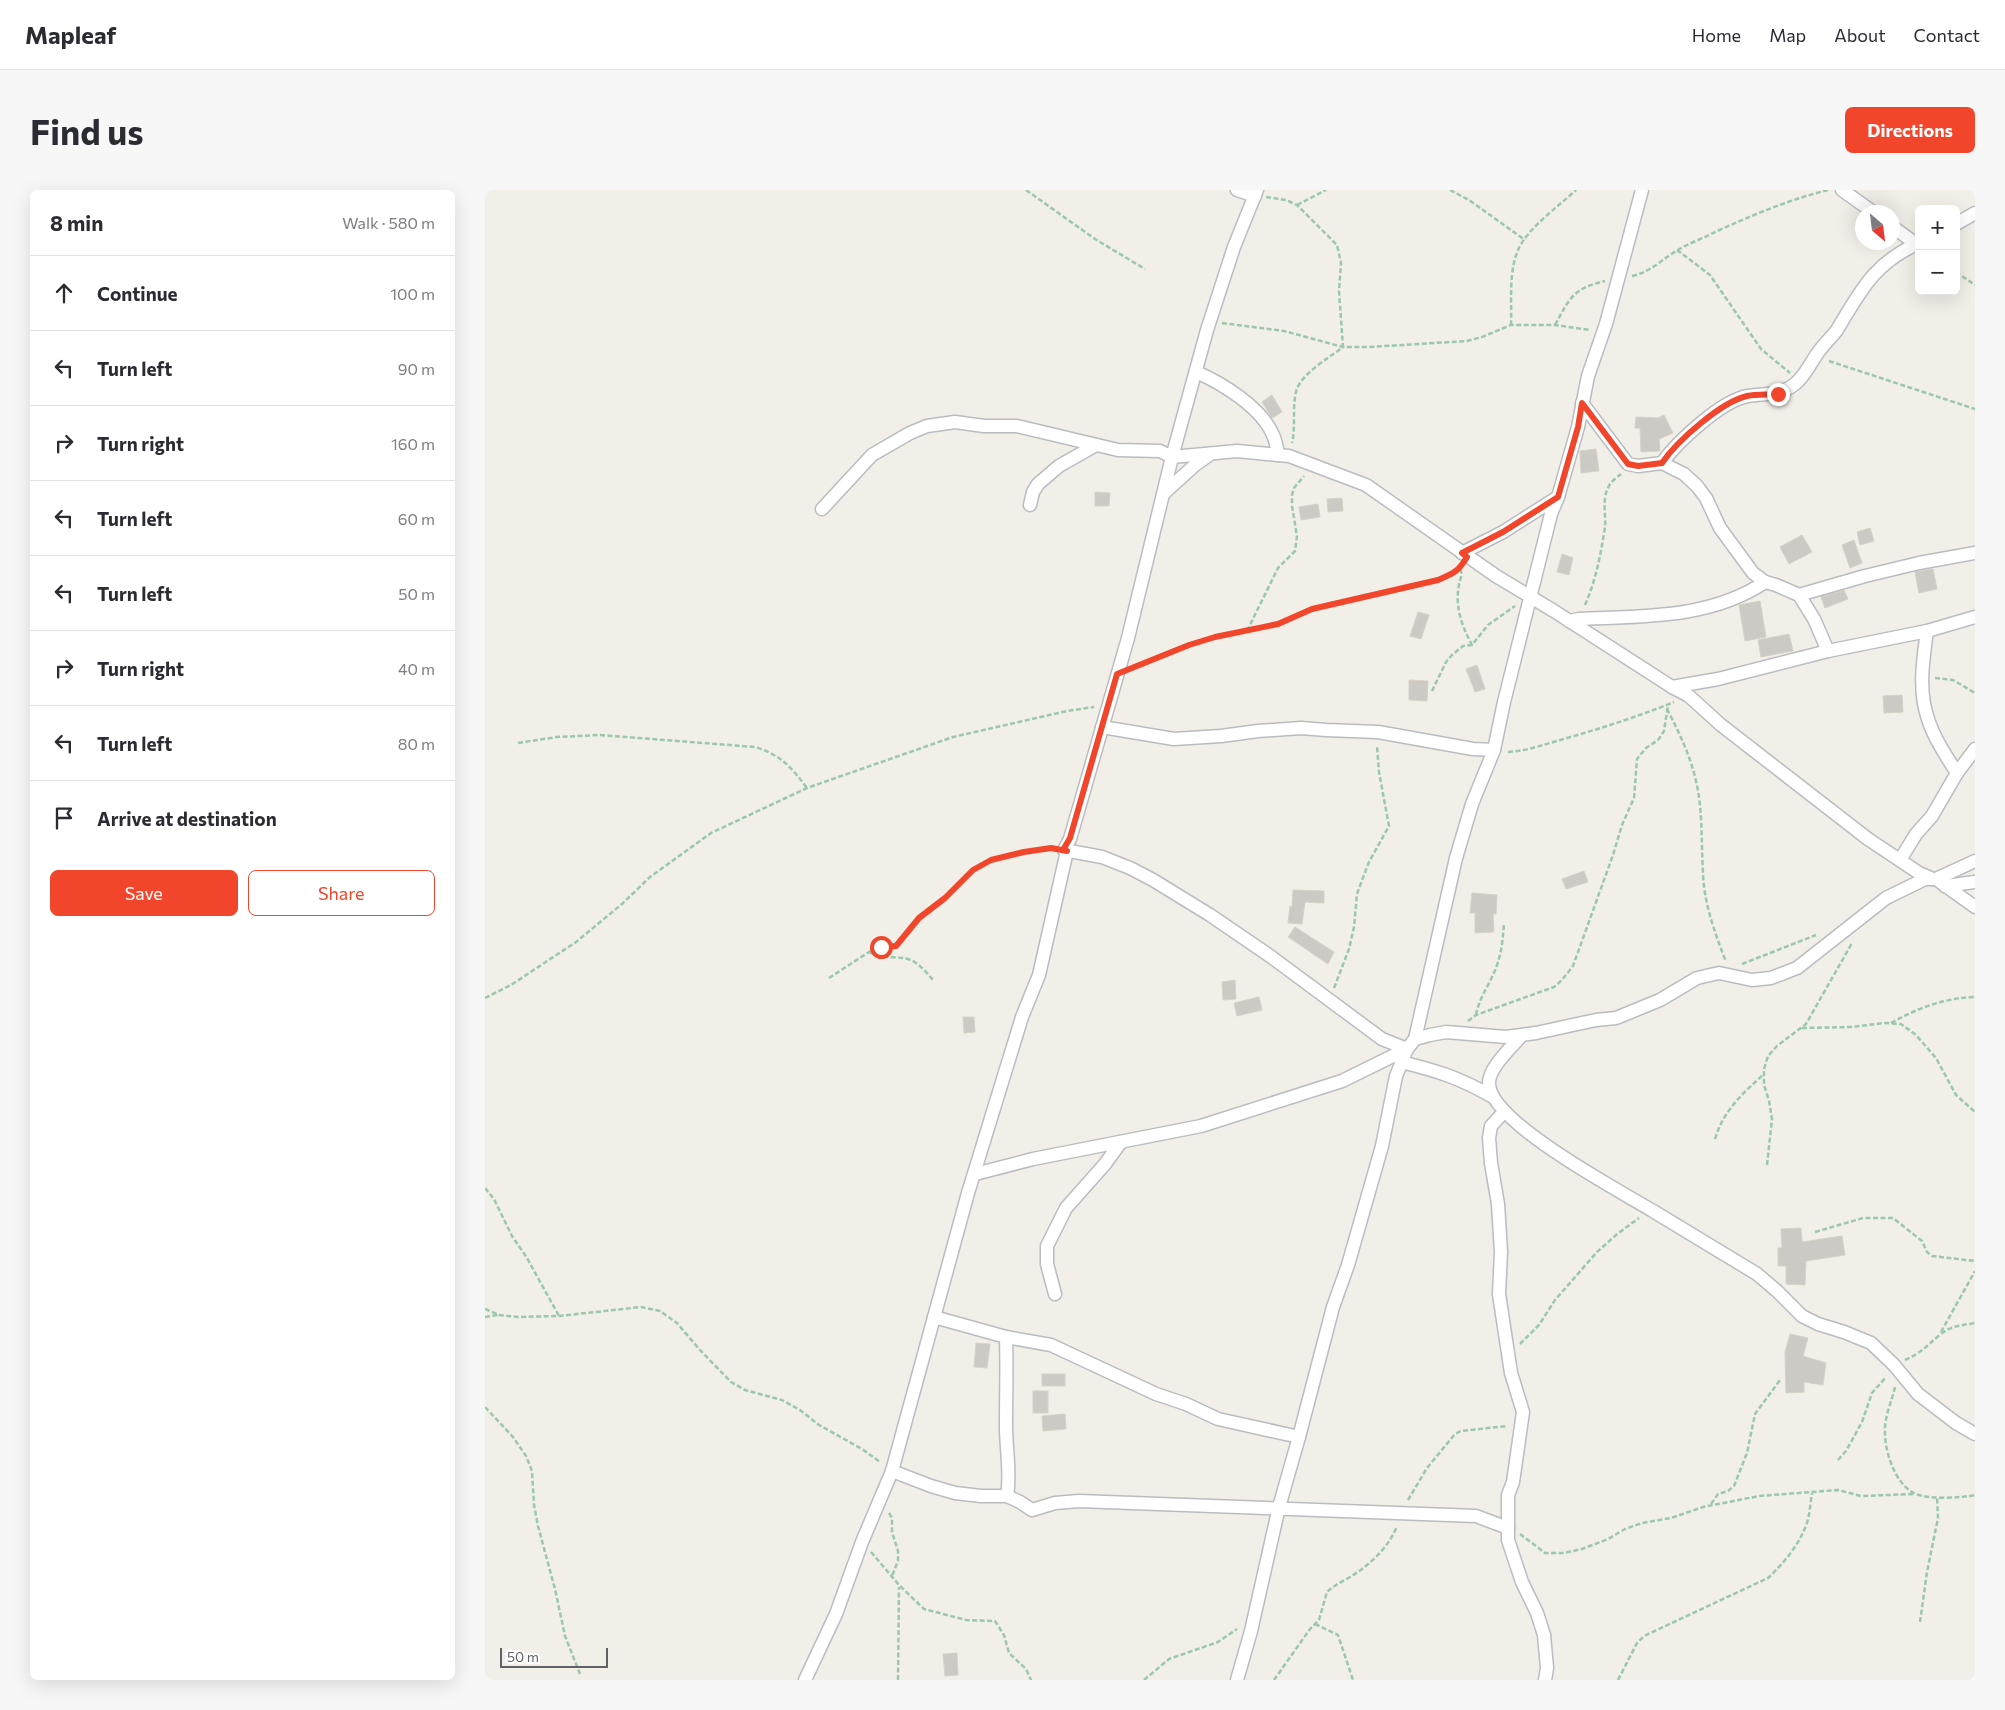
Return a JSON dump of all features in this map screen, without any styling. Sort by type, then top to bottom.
[{"type":"street","points":[[805,1680],[836,1614],[862,1542],[892,1471],[968,1193],[1022,1017],[1039,975],[1065,850],[1109,704],[1171,456],[1210,322],[1235,247],[1256,193],[1237,190]]},
{"type":"street","points":[[1237,1680],[1251,1630],[1279,1507],[1333,1307],[1348,1265],[1382,1146],[1401,1062],[1411,1044],[1456,858],[1472,804],[1494,750],[1515,654],[1531,599],[1551,514],[1558,497],[1578,427],[1588,376],[1603,332],[1641,190]]},
{"type":"street","points":[[1842,190],[1863,205]]},
{"type":"street","points":[[1960,222],[1975,213]]},
{"type":"street","points":[[1900,232],[1915,242]]},
{"type":"street","points":[[1662,463],[1674,446],[1685,436],[1732,402],[1748,396],[1778,394],[1795,385],[1836,331],[1847,310],[1868,279],[1889,260],[1905,249],[1915,245]]},
{"type":"street","points":[[1196,372],[1218,382],[1253,409],[1266,423],[1284,455]]},
{"type":"street","points":[[1582,403],[1628,464],[1638,466],[1662,463],[1684,474],[1697,486],[1706,498],[1720,528],[1753,573],[1765,582],[1776,584],[1799,595],[1814,619],[1828,651]]},
{"type":"street","points":[[822,509],[872,455],[910,433],[927,426],[955,422],[984,426],[1017,426],[1125,451],[1160,452],[1171,456],[1237,451],[1284,455],[1308,463],[1366,485],[1531,599],[1574,620],[1672,687],[1689,696],[1721,725],[1868,839],[1919,873],[1938,881],[1975,907]]},
{"type":"street","points":[[1031,505],[1033,492],[1037,484],[1059,466],[1096,445]]},
{"type":"street","points":[[1163,494],[1195,465],[1213,454]]},
{"type":"street","points":[[1465,555],[1558,497]]},
{"type":"street","points":[[1799,595],[1919,563],[1975,553]]},
{"type":"street","points":[[1574,620],[1642,616],[1711,608],[1751,592],[1765,582]]},
{"type":"street","points":[[1672,687],[1718,680],[1828,651],[1927,631],[1975,617]]},
{"type":"street","points":[[1927,631],[1922,682],[1927,718],[1934,734],[1957,773]]},
{"type":"street","points":[[1102,727],[1173,739],[1301,728],[1378,732],[1473,749],[1494,750]]},
{"type":"street","points":[[1901,860],[1916,834],[1932,816],[1957,773],[1975,749]]},
{"type":"street","points":[[1065,850],[1102,857],[1153,880],[1210,915],[1270,956],[1382,1039],[1411,1044]]},
{"type":"street","points":[[1938,881],[1975,861]]},
{"type":"street","points":[[975,1174],[1033,1159],[1201,1126],[1342,1081],[1411,1044],[1438,1034],[1453,1033],[1506,1037],[1522,1035],[1616,1018],[1660,1000],[1697,978],[1725,972],[1752,980],[1771,978],[1797,968],[1886,898],[1925,879],[1975,882]]},
{"type":"street","points":[[1522,1035],[1494,1068],[1489,1077],[1489,1086],[1493,1097],[1504,1112],[1538,1140],[1631,1200],[1651,1210],[1757,1274],[1802,1316],[1871,1343],[1894,1365],[1918,1394],[1975,1434]]},
{"type":"street","points":[[1401,1062],[1441,1072],[1493,1097]]},
{"type":"street","points":[[1504,1112],[1491,1126],[1489,1138],[1501,1252],[1499,1294],[1511,1373],[1522,1407],[1513,1482],[1508,1495],[1508,1540],[1522,1582],[1537,1613],[1544,1635],[1547,1668],[1545,1680]]},
{"type":"street","points":[[1055,1294],[1047,1264],[1047,1246],[1066,1208],[1099,1171],[1121,1142]]},
{"type":"street","points":[[934,1317],[1006,1337],[1051,1345],[1157,1394],[1186,1404],[1217,1419],[1299,1437]]},
{"type":"street","points":[[1006,1337],[1006,1426],[1009,1483],[1007,1496]]},
{"type":"street","points":[[892,1471],[943,1490],[981,1496],[1007,1496],[1033,1510],[1055,1503],[1079,1501],[1279,1507],[1481,1516],[1508,1528]]},
{"type":"path","points":[[1026,190],[1095,239],[1145,269]]},
{"type":"path","points":[[1297,205],[1326,190]]},
{"type":"path","points":[[1450,190],[1469,200],[1525,240]]},
{"type":"path","points":[[1511,325],[1514,265],[1519,247],[1546,215],[1576,190]]},
{"type":"path","points":[[1555,326],[1571,297],[1579,290],[1591,284],[1642,274],[1677,250],[1761,213],[1828,190]]},
{"type":"path","points":[[1256,193],[1286,200],[1297,205],[1337,245],[1341,263],[1339,291],[1343,347]]},
{"type":"path","points":[[1677,250],[1709,275],[1761,349],[1798,380]]},
{"type":"path","points":[[1960,275],[1975,285]]},
{"type":"path","points":[[1210,322],[1284,331],[1343,347],[1467,341],[1482,338],[1511,325],[1555,326],[1603,332]]},
{"type":"path","points":[[1284,455],[1294,433],[1295,393],[1299,383],[1343,347]]},
{"type":"path","points":[[1816,356],[1975,409]]},
{"type":"path","points":[[1247,631],[1278,568],[1295,551],[1297,536],[1292,495],[1294,488],[1307,473],[1308,463]]},
{"type":"path","points":[[1574,620],[1595,577],[1605,525],[1607,490],[1611,482],[1625,471],[1638,466]]},
{"type":"path","points":[[1465,555],[1460,569],[1462,574],[1457,588],[1458,607],[1465,633],[1472,645]]},
{"type":"path","points":[[1117,674],[1189,645],[1215,637],[1278,624],[1312,609],[1438,580],[1460,569]]},
{"type":"path","points":[[1432,691],[1446,662],[1452,655],[1463,646],[1472,645],[1497,617],[1512,607],[1531,599]]},
{"type":"path","points":[[1922,682],[1935,678],[1945,678],[1953,680],[1975,693]]},
{"type":"path","points":[[1494,750],[1519,752],[1539,747],[1667,707],[1689,696]]},
{"type":"path","points":[[485,998],[511,985],[576,942],[622,904],[650,877],[711,833],[807,788],[953,737],[1067,711],[1109,704]]},
{"type":"path","points":[[1667,707],[1691,760],[1696,782],[1702,814],[1705,895],[1709,917],[1725,972],[1819,934]]},
{"type":"path","points":[[1453,1033],[1476,1015],[1554,987],[1573,966],[1613,855],[1616,839],[1634,798],[1637,759],[1646,748],[1659,740],[1664,731],[1667,707]]},
{"type":"path","points":[[1330,1001],[1355,927],[1357,894],[1369,862],[1389,826],[1377,756],[1378,732]]},
{"type":"path","points":[[518,743],[557,737],[600,735],[755,747],[771,752],[785,762],[807,788]]},
{"type":"path","points":[[829,978],[869,952],[881,947],[896,946],[919,918],[945,898],[973,870],[991,860],[1051,848],[1065,850]]},
{"type":"path","points":[[1476,1015],[1481,995],[1497,966],[1504,923]]},
{"type":"path","points":[[1767,1165],[1771,1119],[1769,1101],[1764,1085],[1764,1074],[1768,1056],[1809,1018],[1852,942]]},
{"type":"path","points":[[869,952],[876,956],[909,960],[925,971],[933,980]]},
{"type":"path","points":[[1890,1023],[1913,1011],[1935,1003],[1958,997],[1975,997]]},
{"type":"path","points":[[1800,1028],[1852,1027],[1883,1023],[1901,1024],[1925,1044],[1943,1068],[1955,1095],[1975,1112]]},
{"type":"path","points":[[1715,1140],[1719,1127],[1731,1107],[1764,1074]]},
{"type":"path","points":[[485,1188],[494,1200],[512,1236],[527,1258],[559,1316]]},
{"type":"path","points":[[1508,1356],[1539,1325],[1555,1300],[1597,1252],[1616,1235],[1651,1210]]},
{"type":"path","points":[[1815,1232],[1863,1218],[1886,1216],[1900,1221],[1922,1241],[1927,1252],[1932,1256],[1975,1261]]},
{"type":"path","points":[[1941,1334],[1975,1271]]},
{"type":"path","points":[[485,1317],[499,1315],[559,1316],[641,1307],[660,1311],[677,1322],[699,1349],[731,1382],[745,1390],[781,1400],[800,1410],[819,1425],[862,1449],[892,1471]]},
{"type":"path","points":[[485,1309],[499,1315]]},
{"type":"path","points":[[1838,1460],[1853,1440],[1862,1422],[1872,1393],[1891,1368],[1917,1355],[1941,1334],[1959,1325],[1975,1323]]},
{"type":"path","points":[[1894,1365],[1895,1386],[1885,1427],[1885,1443],[1888,1457],[1894,1469],[1902,1482],[1914,1494]]},
{"type":"path","points":[[1711,1505],[1718,1494],[1728,1491],[1734,1486],[1747,1453],[1755,1414],[1780,1380]]},
{"type":"path","points":[[485,1407],[513,1438],[526,1456],[532,1471],[534,1505],[538,1526],[565,1636],[580,1674]]},
{"type":"path","points":[[1274,1680],[1322,1614],[1327,1592],[1352,1576],[1388,1545],[1401,1512],[1427,1468],[1455,1434],[1461,1431],[1521,1425]]},
{"type":"path","points":[[1508,1528],[1522,1535],[1545,1553],[1564,1553],[1582,1548],[1642,1523],[1671,1518],[1711,1505],[1759,1496],[1838,1490],[1861,1496],[1881,1497],[1914,1494],[1951,1498],[1975,1495]]},
{"type":"path","points":[[883,1493],[885,1506],[892,1518],[892,1532],[899,1551],[892,1576]]},
{"type":"path","points":[[1618,1680],[1637,1643],[1645,1636],[1759,1582],[1775,1572],[1795,1546],[1806,1527],[1812,1493]]},
{"type":"path","points":[[1920,1622],[1927,1572],[1938,1518],[1937,1497]]},
{"type":"path","points":[[862,1542],[899,1586],[925,1608],[966,1620],[995,1621],[1004,1636],[1009,1653],[1026,1669],[1031,1680]]},
{"type":"path","points":[[898,1680],[899,1586]]},
{"type":"path","points":[[1315,1624],[1338,1635],[1353,1680]]},
{"type":"path","points":[[1144,1680],[1169,1659],[1218,1642],[1235,1631],[1240,1625]]},
{"type":"building","points":[[1272,395],[1282,412],[1272,418],[1262,402]]},
{"type":"building","points":[[1664,415],[1673,433],[1659,439],[1660,451],[1641,452],[1640,428],[1635,428],[1636,417],[1658,418]]},
{"type":"building","points":[[1596,449],[1599,471],[1581,473],[1580,451]]},
{"type":"building","points":[[1095,492],[1110,493],[1109,506],[1095,506]]},
{"type":"building","points":[[1342,498],[1343,511],[1328,512],[1327,499]]},
{"type":"building","points":[[1318,504],[1320,517],[1301,520],[1299,507]]},
{"type":"building","points":[[1870,528],[1874,541],[1860,545],[1857,532]]},
{"type":"building","points":[[1802,535],[1812,552],[1789,564],[1780,547]]},
{"type":"building","points":[[1854,540],[1862,563],[1850,568],[1842,545]]},
{"type":"building","points":[[1562,554],[1573,558],[1569,575],[1557,572]]},
{"type":"building","points":[[1933,569],[1937,589],[1919,593],[1915,572]]},
{"type":"building","points":[[1844,590],[1848,599],[1825,608],[1821,597]]},
{"type":"building","points":[[1760,601],[1766,637],[1745,641],[1739,605]]},
{"type":"building","points":[[1418,612],[1429,615],[1421,639],[1410,636]]},
{"type":"building","points":[[1789,634],[1793,651],[1761,657],[1758,640]]},
{"type":"building","points":[[1477,665],[1485,689],[1475,692],[1466,669]]},
{"type":"building","points":[[1409,680],[1428,681],[1427,701],[1409,700]]},
{"type":"building","points":[[1902,695],[1903,712],[1884,713],[1883,696]]},
{"type":"building","points":[[1584,871],[1588,882],[1566,889],[1562,879]]},
{"type":"building","points":[[1293,890],[1324,891],[1324,903],[1305,902],[1302,924],[1288,923],[1290,906],[1292,907]]},
{"type":"building","points":[[1472,893],[1497,895],[1496,914],[1493,914],[1494,932],[1475,933],[1475,913],[1470,913]]},
{"type":"building","points":[[1295,927],[1334,952],[1328,964],[1288,937]]},
{"type":"building","points":[[1235,980],[1236,999],[1223,1000],[1222,982]]},
{"type":"building","points":[[1259,997],[1262,1010],[1237,1016],[1234,1003]]},
{"type":"building","points":[[963,1017],[974,1017],[975,1032],[964,1033]]},
{"type":"building","points":[[1801,1228],[1802,1242],[1842,1236],[1845,1255],[1806,1261],[1805,1285],[1786,1284],[1786,1266],[1778,1266],[1778,1248],[1782,1248],[1781,1229]]},
{"type":"building","points":[[1790,1334],[1808,1338],[1803,1356],[1826,1363],[1823,1385],[1804,1382],[1804,1392],[1786,1393],[1785,1352]]},
{"type":"building","points":[[976,1343],[990,1344],[987,1368],[974,1367]]},
{"type":"building","points":[[1042,1374],[1065,1374],[1065,1386],[1042,1386]]},
{"type":"building","points":[[1033,1391],[1048,1391],[1048,1413],[1033,1413]]},
{"type":"building","points":[[1065,1414],[1066,1429],[1043,1431],[1042,1416]]},
{"type":"building","points":[[957,1653],[958,1675],[945,1676],[943,1654]]},
{"type":"route","points":[[881,947],[896,946],[919,918],[945,898],[973,870],[991,860],[1051,848],[1067,851],[1063,850],[1070,838],[1117,674],[1189,645],[1215,637],[1278,624],[1312,609],[1332,606],[1438,580],[1455,573],[1460,569],[1467,557],[1462,553],[1503,532],[1558,497],[1578,427],[1582,403],[1595,423],[1606,433],[1628,464],[1638,466],[1662,463],[1674,446],[1685,436],[1732,402],[1748,396],[1778,394]]}]
